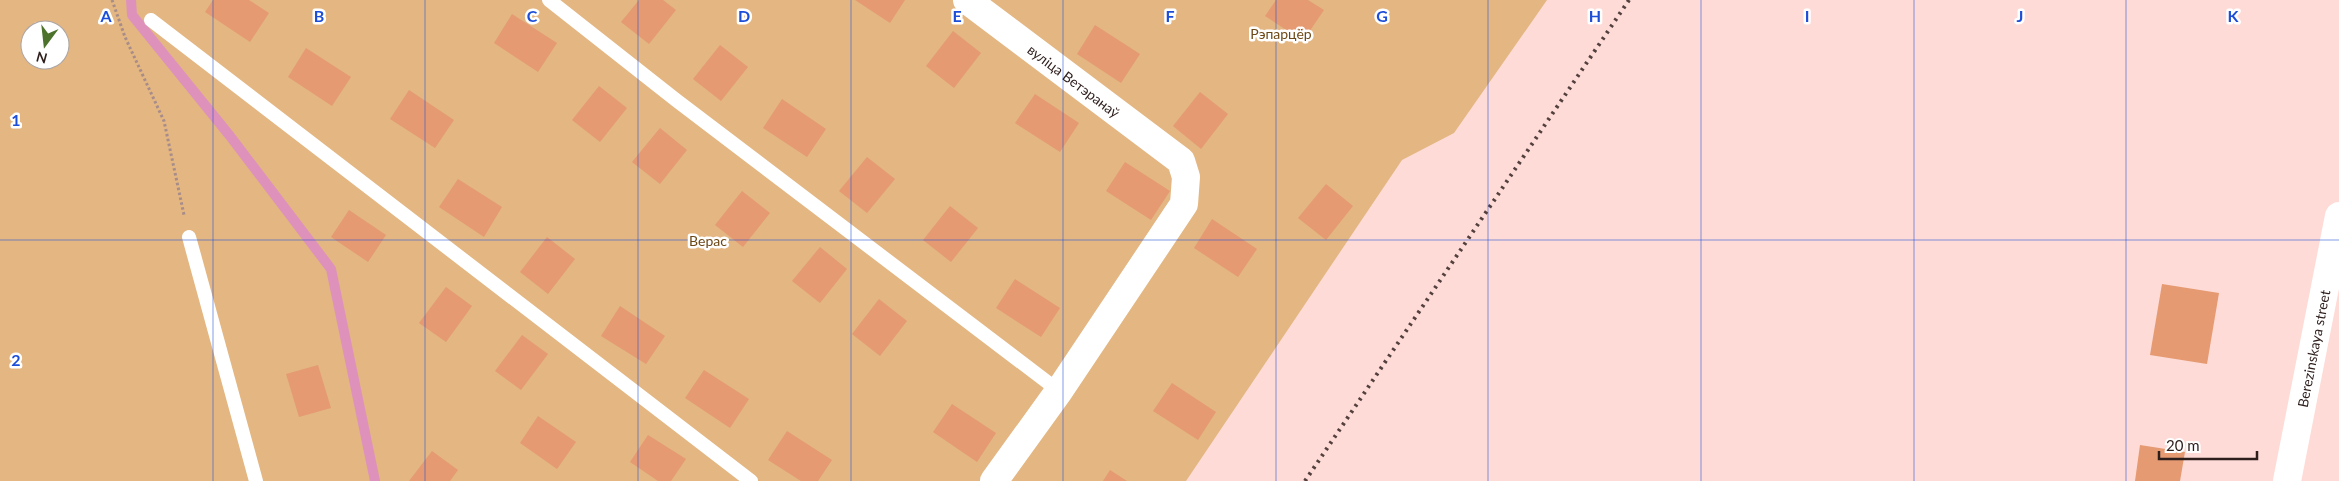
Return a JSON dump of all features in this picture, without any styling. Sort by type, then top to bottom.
[{"type":"street","name":"вуліца Ветэранаў","points":[[967,0],[1181,161],[1186,177],[1184,204],[1059,391]]},
{"type":"street","name":"Berezinskaya street","points":[[2286,481],[2339,216]]},
{"type":"street","points":[[994,481],[1059,391]]},
{"type":"lane","points":[[549,0],[676,100],[1059,391]]},
{"type":"lane","points":[[151,20],[751,481]]},
{"type":"lane","points":[[189,238],[256,481]]},
{"type":"path","points":[[112,0],[125,37],[164,121],[189,238]]},
{"type":"green space","name":"Верас","points":[[0,0],[1547,0],[1454,133],[1402,160],[1186,481],[0,481]]},
{"type":"building","points":[[213,0],[249,0],[269,13],[250,42],[205,12]]},
{"type":"building","points":[[639,0],[663,0],[676,10],[649,44],[621,22]]},
{"type":"building","points":[[855,0],[905,0],[890,23]]},
{"type":"building","points":[[1276,0],[1308,0],[1324,10],[1303,41],[1265,16]]},
{"type":"building","points":[[512,14],[557,43],[538,72],[494,43]]},
{"type":"building","points":[[1095,25],[1140,54],[1121,83],[1077,54]]},
{"type":"building","points":[[953,31],[981,53],[954,88],[926,66]]},
{"type":"building","points":[[720,45],[748,67],[721,101],[693,79]]},
{"type":"building","points":[[306,48],[351,77],[332,106],[288,77]]},
{"type":"building","points":[[599,86],[627,108],[600,142],[572,120]]},
{"type":"building","points":[[409,90],[454,120],[435,148],[390,119]]},
{"type":"building","points":[[1200,92],[1228,114],[1201,149],[1173,126]]},
{"type":"building","points":[[1035,94],[1079,123],[1060,152],[1015,123]]},
{"type":"building","points":[[782,99],[826,129],[807,157],[763,128]]},
{"type":"building","points":[[660,128],[687,150],[660,184],[632,162]]},
{"type":"building","points":[[867,157],[895,179],[867,213],[839,191]]},
{"type":"building","points":[[1125,162],[1170,191],[1151,220],[1106,191]]},
{"type":"building","points":[[458,179],[502,207],[484,237],[439,207]]},
{"type":"building","points":[[1326,184],[1353,206],[1326,240],[1298,218]]},
{"type":"building","points":[[742,191],[770,213],[743,247],[715,225]]},
{"type":"building","points":[[950,206],[978,228],[951,262],[923,240]]},
{"type":"building","points":[[349,210],[386,235],[368,262],[331,237]]},
{"type":"building","points":[[1212,219],[1257,249],[1238,277],[1194,248]]},
{"type":"building","points":[[547,237],[575,259],[548,294],[520,272]]},
{"type":"building","points":[[820,247],[847,269],[820,303],[792,281]]},
{"type":"building","points":[[1015,279],[1060,308],[1041,337],[996,308]]},
{"type":"building","points":[[2162,284],[2219,293],[2207,364],[2150,355]]},
{"type":"building","points":[[446,287],[472,306],[446,342],[419,323]]},
{"type":"building","points":[[879,299],[907,321],[880,356],[852,334]]},
{"type":"building","points":[[620,306],[665,336],[646,364],[601,336]]},
{"type":"building","points":[[522,335],[548,354],[521,390],[495,371]]},
{"type":"building","points":[[318,365],[331,408],[299,417],[286,374]]},
{"type":"building","points":[[704,370],[749,399],[730,428],[685,398]]},
{"type":"building","points":[[1172,383],[1216,412],[1198,440],[1153,411]]},
{"type":"building","points":[[952,404],[996,433],[977,462],[933,432]]},
{"type":"building","points":[[538,416],[576,442],[557,469],[520,443]]},
{"type":"building","points":[[787,431],[832,460],[818,481],[801,481],[768,460]]},
{"type":"building","points":[[648,435],[686,459],[671,481],[658,481],[630,462]]},
{"type":"building","points":[[2140,445],[2185,452],[2180,481],[2135,481]]},
{"type":"building","points":[[432,451],[458,470],[450,481],[409,481]]},
{"type":"building","points":[[1110,470],[1127,481],[1103,481]]},
{"type":"waterway","points":[[131,0],[132,15],[230,136],[331,269],[375,481]]},
{"type":"railway","points":[[1305,481],[1629,0]]},
{"type":"park label","name":"Рэпарцёр","points":[[1281,33]]}]
